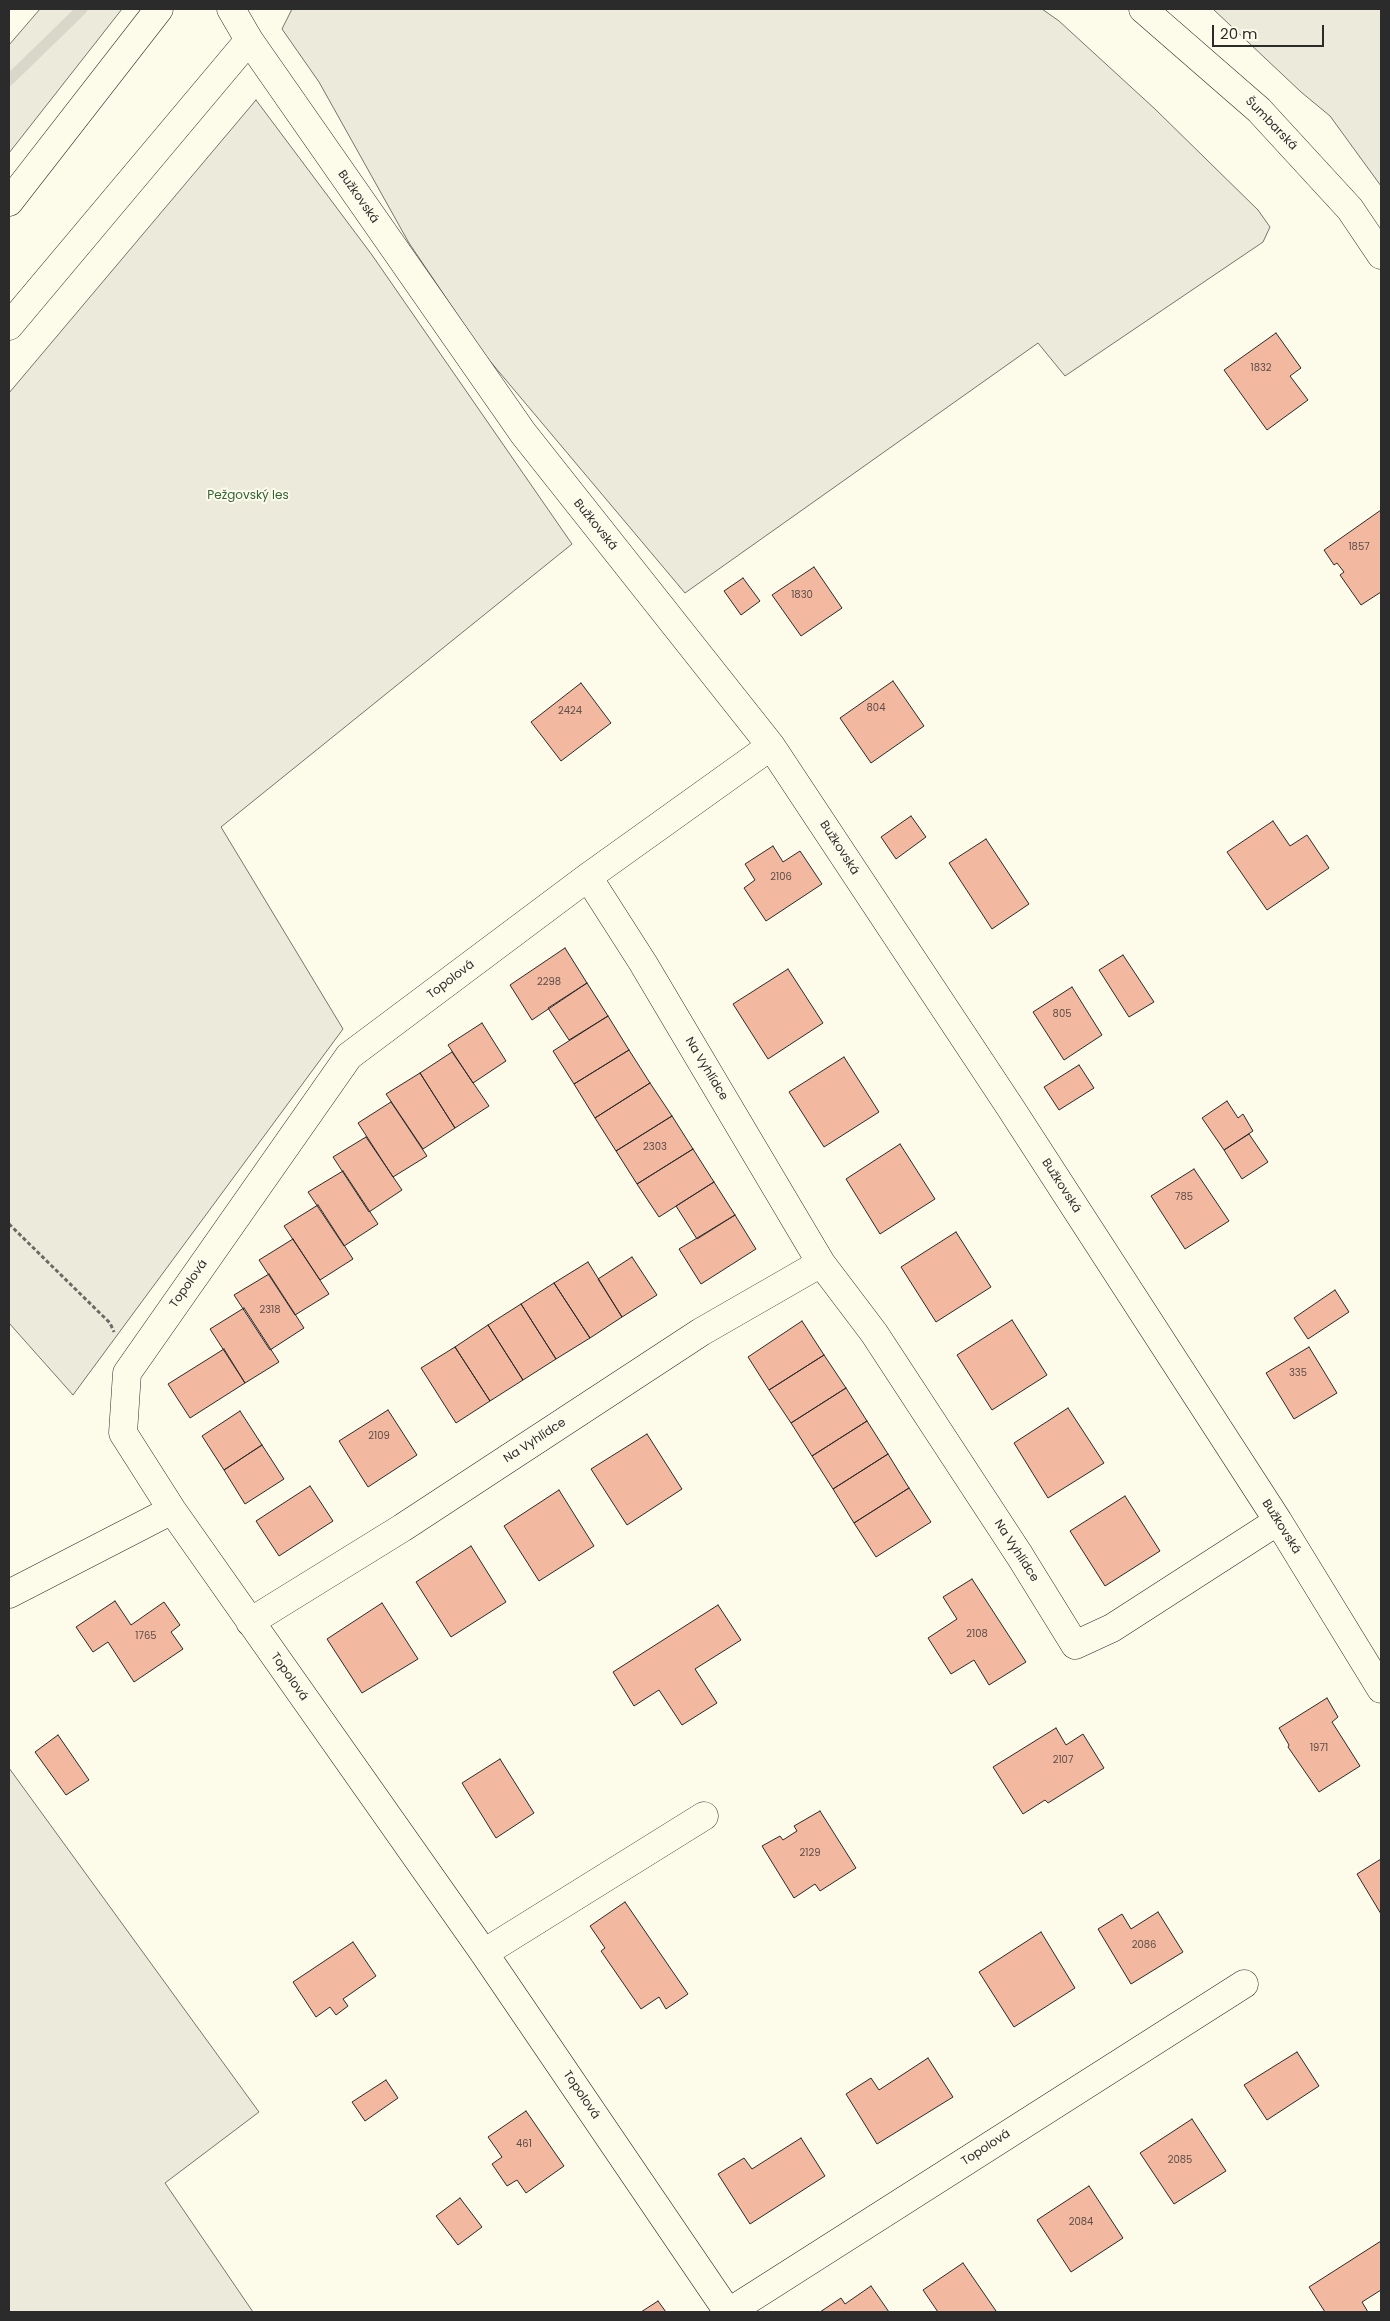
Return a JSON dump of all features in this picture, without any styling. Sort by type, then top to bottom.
[{"type":"street","points":[[9,202],[159,9]]},
{"type":"street","name":"Bužkovská","points":[[231,9],[249,40],[523,433],[771,746],[1005,1099],[1278,1521],[1381,1689]]},
{"type":"street","name":"Šumbarská","points":[[1143,9],[1259,110],[1350,209],[1381,255]]},
{"type":"street","points":[[9,326],[249,40]]},
{"type":"street","name":"Topolová","points":[[771,746],[588,877],[350,1056],[127,1373],[123,1433],[172,1510],[484,1953],[729,2312],[1244,1984]]},
{"type":"street","name":"Na Vyhlídce","points":[[588,877],[643,963],[820,1263],[874,1334],[1020,1556],[1075,1645],[1112,1628],[1278,1521]]},
{"type":"street","name":"Na Vyhlídce","points":[[250,1622],[402,1528],[702,1332],[820,1263]]},
{"type":"street","points":[[9,1594],[172,1510]]},
{"type":"street","points":[[484,1953],[704,1816]]},
{"type":"path","points":[[9,1224],[110,1323],[127,1373]]},
{"type":"green space","points":[[40,9],[122,9],[9,153],[9,45]]},
{"type":"green space","points":[[292,9],[1042,9],[1059,21],[1155,109],[1258,210],[1270,227],[1263,242],[1065,376],[1038,343],[685,593],[484,354],[409,243],[319,82],[282,29]]},
{"type":"green space","points":[[1213,9],[1381,9],[1381,186],[1330,116],[1301,92]]},
{"type":"green space","name":"Pežgovský les","points":[[256,100],[372,255],[572,544],[221,827],[343,1029],[73,1395],[9,1323],[9,393]]},
{"type":"green space","points":[[9,1768],[259,2112],[165,2183],[253,2312],[9,2312]]},
{"type":"building","points":[[1276,333],[1301,368],[1290,376],[1308,400],[1267,430],[1224,370]]},
{"type":"building","points":[[1381,510],[1381,592],[1361,605],[1340,575],[1344,572],[1337,563],[1334,565],[1324,550]]},
{"type":"building","points":[[814,567],[842,608],[801,636],[772,595]]},
{"type":"building","points":[[743,578],[760,601],[741,615],[724,591]]},
{"type":"building","points":[[893,681],[924,726],[871,763],[840,718]]},
{"type":"building","points":[[581,683],[611,723],[561,761],[531,722]]},
{"type":"building","points":[[911,816],[926,837],[896,859],[881,837]]},
{"type":"building","points":[[1273,821],[1290,846],[1307,835],[1329,868],[1267,910],[1227,852]]},
{"type":"building","points":[[986,839],[1029,904],[992,929],[949,863]]},
{"type":"building","points":[[773,846],[783,862],[800,851],[822,884],[766,921],[744,888],[755,880],[745,864]]},
{"type":"building","points":[[565,948],[587,983],[532,1020],[510,985]]},
{"type":"building","points":[[1123,955],[1154,1002],[1129,1017],[1099,970]]},
{"type":"building","points":[[788,969],[823,1023],[768,1059],[733,1004]]},
{"type":"building","points":[[587,983],[608,1016],[569,1040],[548,1008]]},
{"type":"building","points":[[1072,987],[1102,1035],[1064,1060],[1033,1012]]},
{"type":"building","points":[[608,1016],[629,1050],[574,1084],[553,1051]]},
{"type":"building","points":[[482,1023],[506,1061],[473,1083],[448,1045]]},
{"type":"building","points":[[629,1050],[650,1083],[595,1118],[574,1084]]},
{"type":"building","points":[[452,1052],[489,1106],[455,1128],[420,1073]]},
{"type":"building","points":[[844,1057],[879,1112],[824,1147],[789,1092]]},
{"type":"building","points":[[1079,1065],[1094,1088],[1059,1110],[1044,1087]]},
{"type":"building","points":[[420,1073],[455,1128],[423,1149],[386,1094]]},
{"type":"building","points":[[650,1083],[672,1116],[616,1151],[595,1118]]},
{"type":"building","points":[[1227,1101],[1238,1118],[1243,1114],[1253,1131],[1224,1150],[1202,1118]]},
{"type":"building","points":[[391,1102],[427,1156],[393,1177],[358,1123]]},
{"type":"building","points":[[672,1116],[693,1149],[637,1184],[616,1151]]},
{"type":"building","points":[[1249,1134],[1268,1162],[1242,1179],[1224,1150]]},
{"type":"building","points":[[366,1137],[402,1190],[369,1212],[333,1157]]},
{"type":"building","points":[[900,1144],[935,1199],[880,1234],[846,1179]]},
{"type":"building","points":[[693,1149],[714,1182],[659,1217],[637,1184]]},
{"type":"building","points":[[1194,1169],[1229,1221],[1185,1249],[1151,1196]]},
{"type":"building","points":[[343,1171],[378,1224],[344,1246],[308,1192]]},
{"type":"building","points":[[714,1182],[735,1215],[697,1239],[676,1206]]},
{"type":"building","points":[[318,1205],[353,1259],[320,1280],[284,1226]]},
{"type":"building","points":[[735,1215],[756,1249],[701,1284],[679,1249]]},
{"type":"building","points":[[956,1232],[991,1287],[936,1322],[901,1267]]},
{"type":"building","points":[[293,1239],[329,1294],[295,1315],[259,1260]]},
{"type":"building","points":[[632,1257],[657,1295],[622,1317],[598,1279]]},
{"type":"building","points":[[588,1262],[622,1317],[590,1338],[554,1283]]},
{"type":"building","points":[[269,1274],[304,1328],[270,1350],[234,1295]]},
{"type":"building","points":[[554,1283],[590,1338],[556,1359],[521,1304]]},
{"type":"building","points":[[1335,1290],[1349,1312],[1308,1339],[1294,1318]]},
{"type":"building","points":[[521,1304],[556,1359],[523,1380],[488,1325]]},
{"type":"building","points":[[244,1308],[279,1362],[245,1383],[210,1329]]},
{"type":"building","points":[[1012,1320],[1047,1375],[992,1410],[957,1355]]},
{"type":"building","points":[[802,1321],[824,1355],[769,1390],[748,1357]]},
{"type":"building","points":[[488,1325],[523,1380],[490,1401],[455,1347]]},
{"type":"building","points":[[455,1347],[490,1401],[456,1423],[421,1368]]},
{"type":"building","points":[[1309,1347],[1337,1393],[1294,1419],[1266,1373]]},
{"type":"building","points":[[224,1349],[245,1383],[190,1418],[168,1384]]},
{"type":"building","points":[[824,1355],[846,1388],[791,1423],[769,1390]]},
{"type":"building","points":[[846,1388],[867,1421],[812,1456],[791,1423]]},
{"type":"building","points":[[1068,1408],[1104,1463],[1048,1498],[1014,1443]]},
{"type":"building","points":[[388,1410],[417,1455],[368,1487],[339,1441]]},
{"type":"building","points":[[240,1411],[262,1445],[224,1470],[202,1436]]},
{"type":"building","points":[[867,1421],[888,1454],[833,1489],[812,1456]]},
{"type":"building","points":[[647,1434],[682,1489],[627,1525],[591,1469]]},
{"type":"building","points":[[262,1445],[284,1479],[245,1504],[224,1470]]},
{"type":"building","points":[[888,1454],[909,1488],[854,1523],[833,1489]]},
{"type":"building","points":[[310,1486],[333,1521],[279,1556],[256,1521]]},
{"type":"building","points":[[909,1488],[931,1522],[876,1557],[854,1523]]},
{"type":"building","points":[[559,1490],[594,1546],[539,1581],[504,1526]]},
{"type":"building","points":[[1125,1496],[1160,1551],[1105,1586],[1070,1531]]},
{"type":"building","points":[[471,1546],[506,1602],[451,1637],[416,1582]]},
{"type":"building","points":[[972,1579],[1026,1662],[989,1685],[974,1660],[951,1674],[928,1638],[957,1619],[943,1597]]},
{"type":"building","points":[[115,1601],[131,1625],[164,1602],[180,1625],[171,1632],[183,1649],[134,1682],[108,1642],[93,1652],[76,1627]]},
{"type":"building","points":[[382,1603],[418,1659],[362,1693],[327,1639]]},
{"type":"building","points":[[718,1605],[741,1640],[695,1669],[717,1703],[682,1725],[659,1690],[634,1706],[613,1672]]},
{"type":"building","points":[[1327,1698],[1338,1717],[1332,1722],[1360,1766],[1319,1792],[1288,1747],[1289,1745],[1279,1728]]},
{"type":"building","points":[[1056,1728],[1066,1745],[1083,1734],[1104,1768],[1048,1803],[1045,1800],[1023,1814],[993,1767]]},
{"type":"building","points":[[58,1735],[89,1780],[66,1795],[35,1752]]},
{"type":"building","points":[[500,1759],[534,1813],[496,1838],[462,1783]]},
{"type":"building","points":[[820,1811],[856,1868],[820,1891],[815,1884],[794,1898],[762,1846],[780,1836],[783,1840],[797,1831],[794,1826]]},
{"type":"building","points":[[1381,1859],[1381,1914],[1357,1874]]},
{"type":"building","points":[[625,1902],[688,1994],[666,2009],[659,1997],[641,2009],[601,1951],[605,1948],[590,1926]]},
{"type":"building","points":[[1158,1912],[1183,1952],[1131,1984],[1098,1929],[1122,1914],[1131,1929]]},
{"type":"building","points":[[1041,1932],[1075,1988],[1014,2027],[979,1972]]},
{"type":"building","points":[[353,1942],[376,1976],[343,1999],[348,2006],[336,2015],[330,2007],[316,2017],[293,1982]]},
{"type":"building","points":[[1297,2052],[1319,2086],[1267,2120],[1244,2085]]},
{"type":"building","points":[[928,2058],[953,2097],[877,2144],[846,2094],[871,2078],[879,2090]]},
{"type":"building","points":[[386,2080],[398,2098],[365,2121],[352,2102]]},
{"type":"building","points":[[526,2111],[564,2166],[526,2193],[517,2180],[507,2186],[492,2164],[502,2157],[488,2137]]},
{"type":"building","points":[[1192,2119],[1226,2171],[1174,2204],[1140,2153]]},
{"type":"building","points":[[801,2138],[825,2176],[750,2224],[718,2174],[744,2158],[752,2169]]},
{"type":"building","points":[[1089,2186],[1123,2238],[1071,2272],[1037,2220]]},
{"type":"building","points":[[460,2198],[482,2227],[458,2245],[436,2216]]},
{"type":"building","points":[[1381,2241],[1381,2290],[1362,2302],[1368,2312],[1325,2312],[1309,2287]]},
{"type":"building","points":[[963,2263],[996,2311],[938,2312],[923,2290]]},
{"type":"building","points":[[871,2286],[889,2312],[820,2312],[841,2298],[845,2304]]},
{"type":"building","points":[[658,2301],[666,2312],[641,2312]]},
{"type":"waterway","points":[[9,80],[82,9]]}]
